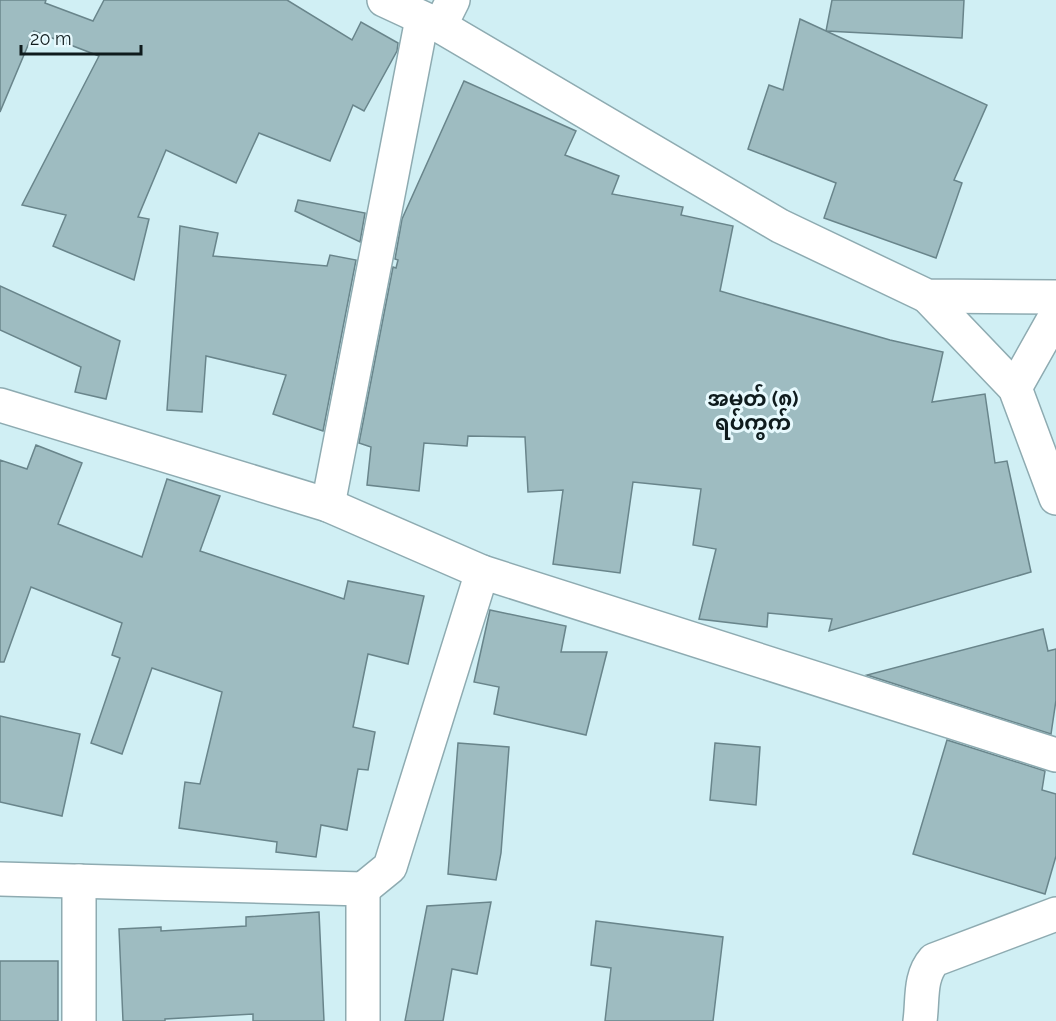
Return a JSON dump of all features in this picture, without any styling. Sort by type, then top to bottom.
[{"type":"street","points":[[384,0],[438,15],[780,226],[927,296],[1015,388],[1056,498]]},
{"type":"street","points":[[328,505],[438,15]]},
{"type":"street","points":[[927,296],[1056,297]]},
{"type":"street","points":[[1015,388],[1056,315]]},
{"type":"street","points":[[0,405],[328,505],[482,572],[1056,755]]},
{"type":"street","points":[[0,879],[363,889],[390,867],[482,572]]},
{"type":"street","points":[[79,881],[79,1021]]},
{"type":"street","points":[[363,889],[363,1021]]},
{"type":"street","points":[[920,1021],[923,980],[927,968],[934,960],[1056,914]]},
{"type":"building","points":[[0,0],[46,0],[45,3],[93,21],[104,0],[287,0],[352,40],[361,22],[398,43],[397,51],[364,111],[353,105],[330,161],[259,133],[236,183],[166,150],[138,217],[149,219],[134,280],[53,246],[66,215],[22,205],[99,56],[34,31],[0,112]]},
{"type":"building","points":[[832,0],[964,0],[962,38],[826,31]]},
{"type":"building","points":[[800,19],[987,105],[954,180],[962,183],[936,258],[824,218],[836,183],[748,149],[769,85],[783,90]]},
{"type":"building","points":[[464,81],[576,131],[565,155],[619,176],[612,194],[683,207],[681,215],[733,226],[720,291],[890,340],[943,352],[932,402],[985,394],[995,463],[1007,461],[1031,572],[829,631],[832,619],[768,613],[767,627],[699,619],[716,549],[693,545],[701,489],[633,482],[620,573],[553,564],[563,490],[528,492],[525,437],[468,436],[467,446],[424,443],[419,491],[367,485],[371,447],[359,443],[393,267],[396,268],[398,260],[395,259],[402,219]]},
{"type":"building","points":[[298,200],[365,213],[360,242],[295,211]]},
{"type":"building","points":[[180,226],[218,233],[213,256],[327,266],[330,255],[356,260],[323,431],[273,414],[286,375],[206,356],[202,412],[167,410]]},
{"type":"building","points":[[0,286],[120,341],[106,399],[75,392],[81,367],[0,330]]},
{"type":"building","points":[[36,445],[82,463],[58,524],[142,557],[167,479],[220,496],[200,551],[344,599],[348,581],[424,596],[408,664],[368,654],[353,727],[375,732],[368,770],[358,769],[347,830],[321,825],[316,857],[276,852],[277,842],[179,828],[185,782],[200,784],[222,692],[152,668],[122,754],[91,743],[120,658],[112,655],[122,623],[31,587],[4,662],[0,662],[0,460],[27,469]]},
{"type":"building","points":[[490,610],[566,626],[561,652],[607,652],[586,735],[494,714],[499,687],[474,682]]},
{"type":"building","points":[[1043,629],[1048,651],[1056,649],[1056,700],[1051,734],[867,675]]},
{"type":"building","points":[[0,716],[80,734],[62,816],[0,802]]},
{"type":"building","points":[[947,740],[1045,771],[1042,790],[1056,794],[1056,856],[1045,894],[913,854]]},
{"type":"building","points":[[458,743],[509,747],[501,853],[496,880],[448,874]]},
{"type":"building","points":[[715,743],[760,747],[756,805],[710,800]]},
{"type":"building","points":[[491,902],[477,974],[452,969],[443,1021],[405,1021],[427,906]]},
{"type":"building","points":[[319,912],[324,1021],[253,1021],[253,1014],[165,1019],[165,1021],[123,1021],[119,929],[161,927],[161,931],[246,926],[246,917]]},
{"type":"building","points":[[596,921],[723,937],[713,1021],[605,1021],[611,968],[591,965]]},
{"type":"building","points":[[0,961],[58,961],[58,1021],[0,1021]]},
{"type":"district","name":"အမှတ် (၈) ရပ်ကွက်","points":[[753,411]]}]
